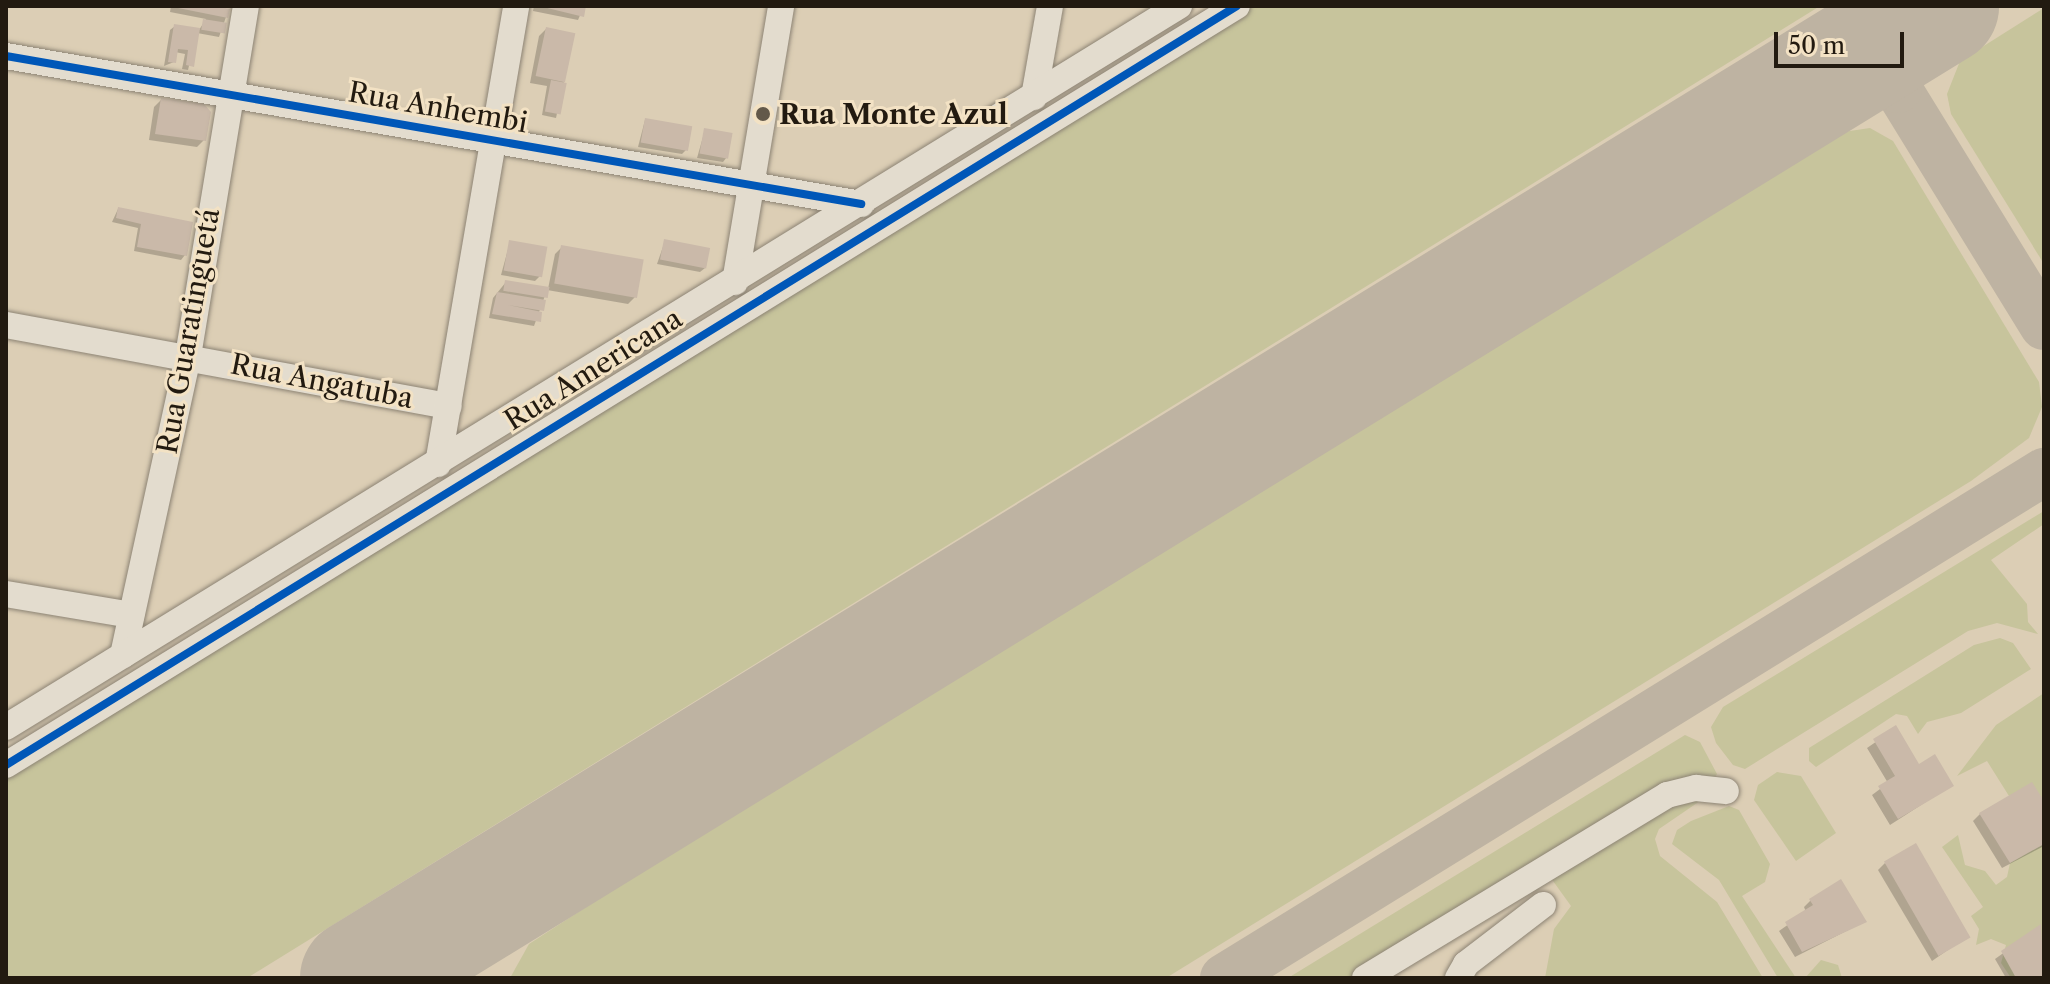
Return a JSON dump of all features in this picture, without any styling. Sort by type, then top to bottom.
[{"type":"street","name":"Rua Guaratinguetá","points":[[123,655],[188,356],[246,6]]},
{"type":"street","points":[[438,464],[516,6]]},
{"type":"street","points":[[735,282],[781,6]]},
{"type":"street","points":[[1034,97],[1050,6]]},
{"type":"street","name":"Rua Americana","points":[[6,727],[735,282],[1179,6]]},
{"type":"street","points":[[6,765],[1237,6]]},
{"type":"street","name":"Rua Anhembi","points":[[6,56],[230,92],[861,204]]},
{"type":"street","name":"Rua Angatuba","points":[[6,325],[449,406]]},
{"type":"street","points":[[6,594],[131,615]]},
{"type":"street","points":[[1365,978],[1667,795],[1696,788],[1726,791]]},
{"type":"street","points":[[1458,978],[1466,964],[1543,905]]},
{"type":"shaded area","points":[[1214,6],[1820,6],[247,978],[6,978],[6,751]]},
{"type":"shaded area","points":[[2044,8],[2044,264],[1951,114],[1947,94],[1960,61]]},
{"type":"shaded area","points":[[1870,128],[1893,141],[2039,382],[2042,407],[2029,438],[1971,481],[1166,978],[510,978],[529,944],[634,876],[1843,132]]},
{"type":"shaded area","points":[[2044,511],[2044,524],[1991,560],[2027,604],[2028,622],[2038,634],[1997,623],[1968,631],[1745,769],[1733,765],[1716,743],[1711,727],[1723,707]]},
{"type":"shaded area","points":[[2000,638],[2013,643],[2031,669],[1961,713],[1927,722],[1918,734],[1907,716],[1896,714],[1816,767],[1809,761],[1809,748],[1974,645]]},
{"type":"shaded area","points":[[2044,693],[2044,801],[2009,796],[1987,761],[1957,776],[1996,725]]},
{"type":"shaded area","points":[[1685,735],[1700,742],[1717,774],[1700,801],[1659,829],[1655,839],[1660,856],[1717,902],[1763,978],[1545,978],[1554,929],[1571,906],[1548,874],[1380,978],[1288,978]]},
{"type":"shaded area","points":[[1777,772],[1801,776],[1836,833],[1796,861],[1754,800],[1758,785]]},
{"type":"shaded area","points":[[1729,806],[1739,810],[1770,864],[1765,882],[1742,896],[1796,978],[1778,978],[1719,880],[1672,844],[1677,830]]},
{"type":"shaded area","points":[[1958,835],[1965,865],[1985,871],[1996,885],[2007,877],[2010,863],[2044,844],[2044,978],[2011,978],[2001,963],[2006,945],[1991,939],[1976,945],[1979,929],[1971,916],[1983,907],[1942,847]]},
{"type":"shaded area","points":[[1821,960],[1838,965],[1842,978],[1805,978]]},
{"type":"building","points":[[168,6],[215,6],[230,9],[228,18]]},
{"type":"building","points":[[539,6],[586,6],[584,17]]},
{"type":"building","points":[[203,19],[227,23],[225,34],[201,30]]},
{"type":"building","points":[[174,24],[200,28],[194,67],[186,65],[188,50],[178,49],[176,63],[168,62]]},
{"type":"building","points":[[546,27],[575,33],[565,82],[536,76]]},
{"type":"building","points":[[551,80],[567,83],[561,114],[545,111]]},
{"type":"building","points":[[161,98],[204,104],[211,112],[206,141],[155,134]]},
{"type":"building","points":[[645,118],[692,126],[688,151],[641,143]]},
{"type":"building","points":[[704,128],[733,133],[728,159],[699,154]]},
{"type":"building","points":[[118,207],[193,222],[187,256],[137,247],[141,224],[116,218]]},
{"type":"building","points":[[664,239],[710,248],[706,269],[660,260]]},
{"type":"building","points":[[509,240],[547,247],[542,277],[504,271]]},
{"type":"building","points":[[561,245],[644,260],[637,298],[554,283]]},
{"type":"building","points":[[505,280],[549,287],[548,298],[503,291]]},
{"type":"building","points":[[497,292],[546,300],[544,311],[508,305],[542,312],[541,322],[492,314]]},
{"type":"building","points":[[1896,725],[1919,764],[1935,754],[1954,786],[1898,819],[1878,786],[1895,776],[1873,739]]},
{"type":"building","points":[[2032,782],[2044,801],[2044,844],[2010,863],[1979,813]]},
{"type":"building","points":[[1916,843],[1970,937],[1938,956],[1884,862]]},
{"type":"building","points":[[1841,879],[1867,922],[1802,952],[1785,922],[1813,905],[1809,899]]},
{"type":"building","points":[[2041,924],[2044,978],[2016,978],[2001,951]]},
{"type":"taxiway","points":[[1898,89],[1893,54],[1906,27]]},
{"type":"taxiway","points":[[1833,72],[1857,66],[1878,72],[1898,89],[2044,326]]},
{"type":"taxiway","points":[[1224,978],[2044,472]]},
{"type":"taxiway","points":[[417,978],[424,949],[438,929]]},
{"type":"runway","points":[[359,978],[1940,6]]},
{"type":"cycle path","points":[[6,765],[1237,6]]},
{"type":"cycle path","points":[[6,56],[861,204]]},
{"type":"place","name":"Rua Monte Azul","points":[[763,114]]}]
